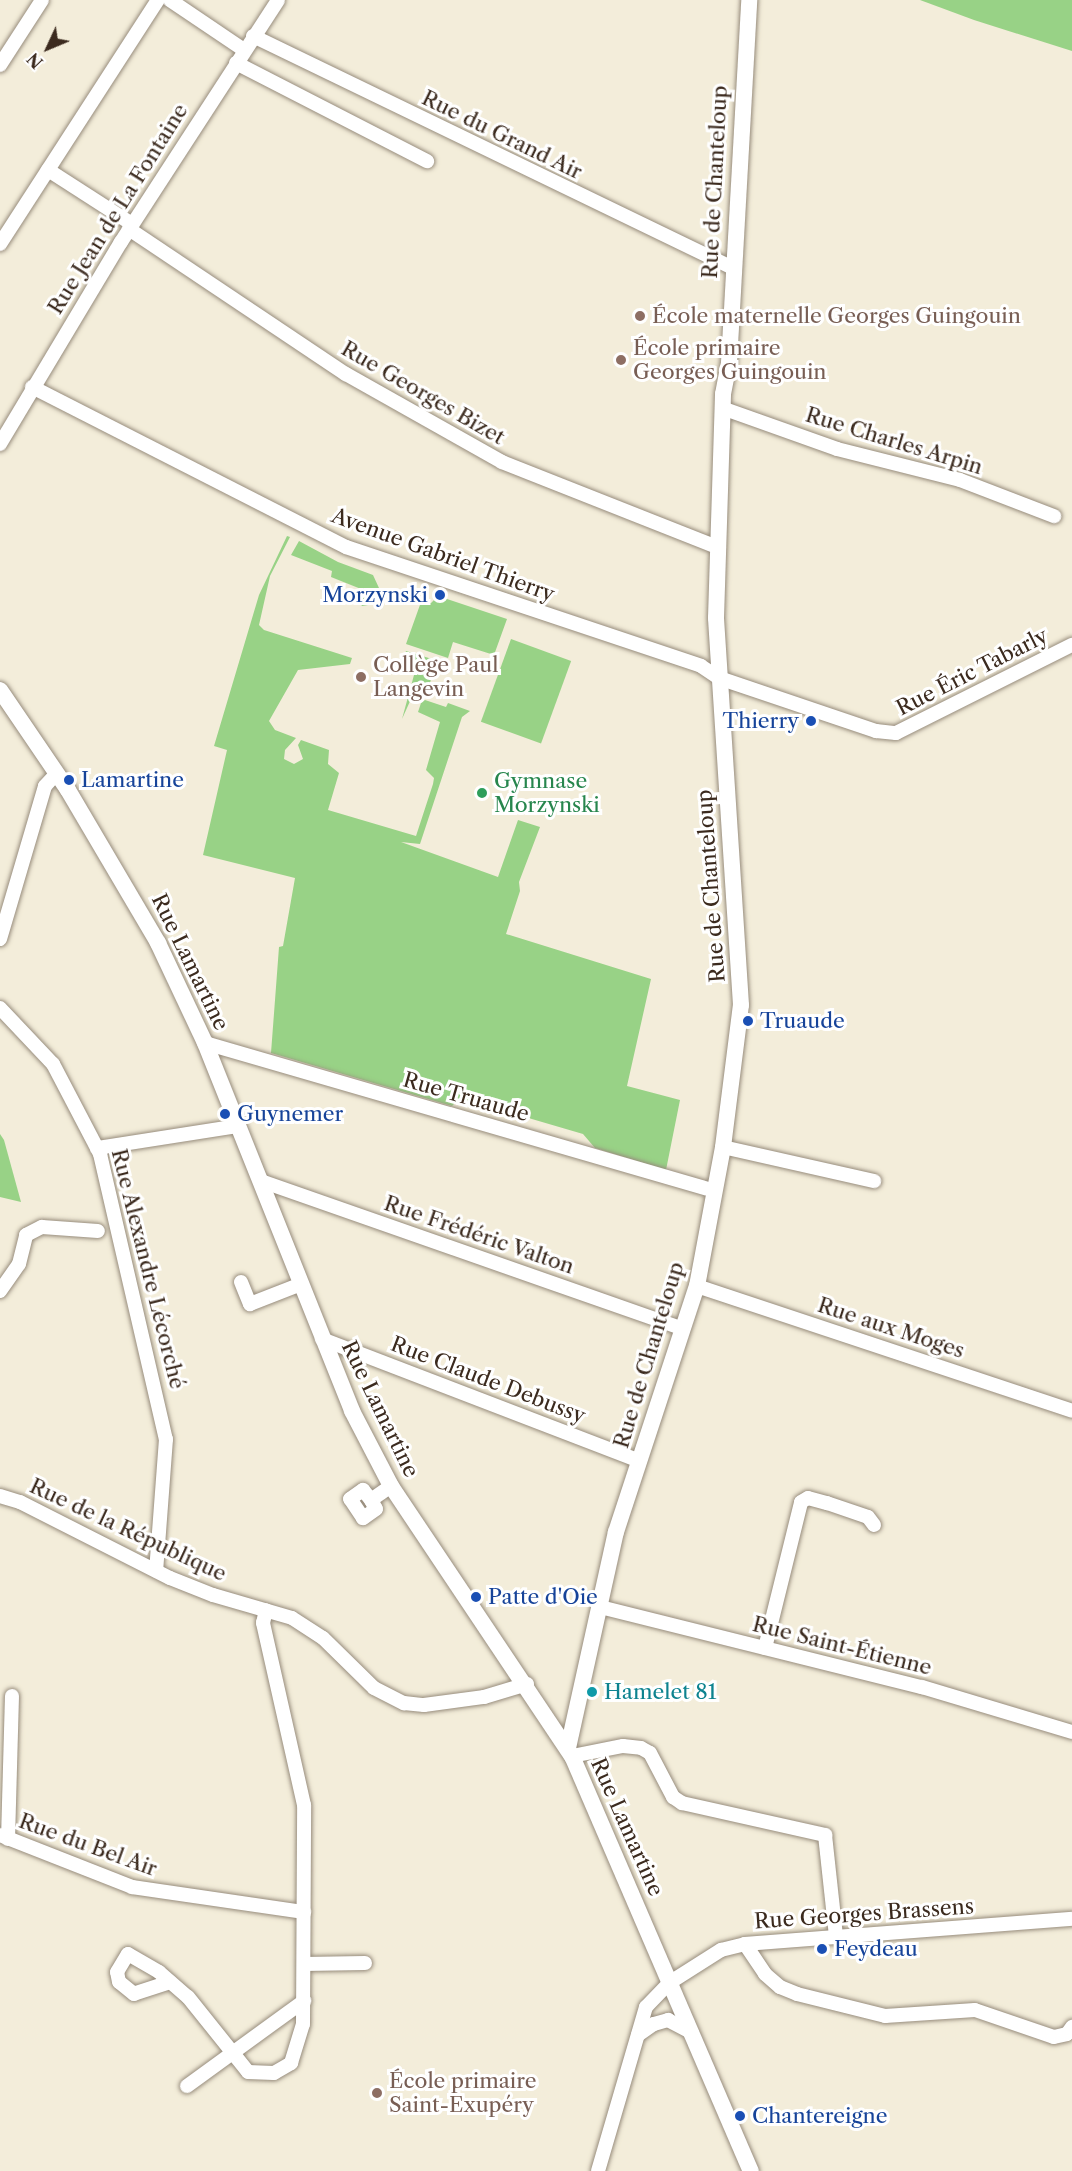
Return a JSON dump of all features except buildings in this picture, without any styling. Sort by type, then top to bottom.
[{"type":"street","points":[[0,65],[42,0]]},
{"type":"street","points":[[0,244],[158,0]]},
{"type":"street","points":[[170,0],[244,50]]},
{"type":"street","name":"Rue Jean de La Fontaine","points":[[0,444],[32,387],[130,227],[278,0]]},
{"type":"street","name":"Rue de Chanteloup","points":[[570,1752],[616,1532],[697,1286],[723,1147],[741,1005],[716,618],[722,408],[749,0]]},
{"type":"street","name":"Rue du Grand Air","points":[[253,36],[733,268]]},
{"type":"street","points":[[236,63],[427,161]]},
{"type":"street","name":"Rue Georges Bizet","points":[[48,170],[346,374],[502,462],[719,548]]},
{"type":"street","name":"Avenue Gabriel Thierry","points":[[32,387],[346,548],[701,666],[719,678]]},
{"type":"street","name":"Rue Charles Arpin","points":[[722,408],[837,449],[960,480],[1054,516]]},
{"type":"street","name":"Rue Éric Tabarly","points":[[719,678],[876,731],[896,733],[1072,645]]},
{"type":"street","name":"Rue Lamartine","points":[[0,690],[137,903],[205,1043],[352,1411],[391,1486],[527,1684],[570,1752],[751,2171]]},
{"type":"street","points":[[0,939],[45,786],[56,774]]},
{"type":"street","name":"Rue Alexandre Lécorché","points":[[0,1008],[52,1064],[97,1148],[166,1439],[156,1571]]},
{"type":"street","name":"Rue Truaude","points":[[205,1043],[715,1191]]},
{"type":"street","points":[[97,1148],[238,1126]]},
{"type":"street","points":[[723,1147],[873,1181]]},
{"type":"street","name":"Rue Frédéric Valton","points":[[261,1181],[683,1329]]},
{"type":"street","points":[[0,1291],[19,1264],[26,1235],[42,1227],[98,1231]]},
{"type":"street","points":[[241,1282],[250,1304],[301,1284]]},
{"type":"street","name":"Rue aux Moges","points":[[697,1286],[1072,1411]]},
{"type":"street","name":"Rue Claude Debussy","points":[[322,1339],[639,1461]]},
{"type":"street","points":[[370,1500],[391,1486]]},
{"type":"street","name":"Rue de la République","points":[[0,1496],[20,1502],[156,1571],[213,1595],[266,1610],[309,1627],[374,1688],[404,1703],[424,1705],[484,1697],[527,1684]]},
{"type":"street","points":[[765,1648],[801,1503],[808,1498],[827,1503],[868,1516],[874,1525]]},
{"type":"street","name":"Rue Saint-Étienne","points":[[600,1607],[922,1687],[1072,1732]]},
{"type":"street","points":[[170,1982],[188,1997],[248,2072],[274,2073],[291,2063],[303,2024],[304,1805],[263,1623],[266,1610]]},
{"type":"street","points":[[4,1837],[12,1696]]},
{"type":"street","points":[[570,1752],[623,1746],[641,1748],[650,1753],[673,1797],[682,1803],[825,1835],[836,1937]]},
{"type":"street","name":"Rue du Bel Air","points":[[4,1837],[132,1887],[304,1912]]},
{"type":"street","name":"Rue Georges Brassens","points":[[598,2171],[646,2007],[669,1983],[721,1950],[745,1944],[1072,1919]]},
{"type":"street","points":[[745,1944],[765,1974],[780,1987],[808,1997],[885,2016],[975,2010],[1054,2037],[1067,2034],[1072,2027]]},
{"type":"street","points":[[304,1964],[364,1963]]},
{"type":"street","points":[[187,2086],[304,2001]]},
{"type":"street","points":[[638,2035],[654,2024],[668,2020],[694,2035]]},
{"type":"green space","points":[[920,0],[1072,0],[1072,51],[974,20]]},
{"type":"green space","points":[[287,536],[290,537],[270,576],[259,625],[264,630],[352,658],[350,664],[298,670],[269,721],[275,730],[296,738],[285,750],[284,759],[294,764],[303,759],[298,745],[301,740],[329,750],[328,764],[339,773],[328,810],[416,836],[433,784],[434,778],[426,770],[440,722],[418,712],[421,703],[425,700],[446,707],[448,703],[470,711],[462,717],[420,844],[401,842],[498,877],[518,820],[540,827],[519,882],[520,891],[506,934],[651,979],[627,1086],[680,1100],[666,1170],[595,1148],[583,1134],[460,1098],[452,1106],[271,1053],[279,947],[283,946],[295,878],[203,855],[227,750],[214,746],[259,595]]},
{"type":"green space","points":[[299,541],[338,562],[373,575],[379,588],[374,604],[362,606],[358,600],[361,589],[331,577],[332,571],[291,555]]},
{"type":"green space","points":[[438,596],[507,619],[494,655],[453,642],[448,658],[406,644],[421,602],[431,603]]},
{"type":"green space","points":[[511,639],[571,661],[541,744],[481,722]]},
{"type":"green space","points":[[406,651],[432,659],[432,672],[429,690],[416,688],[402,719],[417,664],[403,659]]},
{"type":"green space","points":[[0,1134],[4,1140],[21,1202],[0,1197]]},
{"type":"place","name":"École maternelle Georges Guingouin","points":[[640,316]]},
{"type":"place","name":"École primaire Georges Guingouin","points":[[621,360]]},
{"type":"place","name":"Morzynski","points":[[440,595]]},
{"type":"place","name":"Collège Paul Langevin","points":[[361,677]]},
{"type":"place","name":"Thierry","points":[[811,721]]},
{"type":"place","name":"Lamartine","points":[[69,780]]},
{"type":"place","name":"Gymnase Morzynski","points":[[482,793]]},
{"type":"place","name":"Truaude","points":[[748,1021]]},
{"type":"place","name":"Guynemer","points":[[225,1114]]},
{"type":"place","name":"Patte d'Oie","points":[[476,1597]]},
{"type":"place","name":"Hamelet 81","points":[[592,1692]]},
{"type":"place","name":"Feydeau","points":[[822,1949]]},
{"type":"place","name":"École primaire Saint-Exupéry","points":[[377,2093]]},
{"type":"place","name":"Chantereigne","points":[[740,2116]]}]
